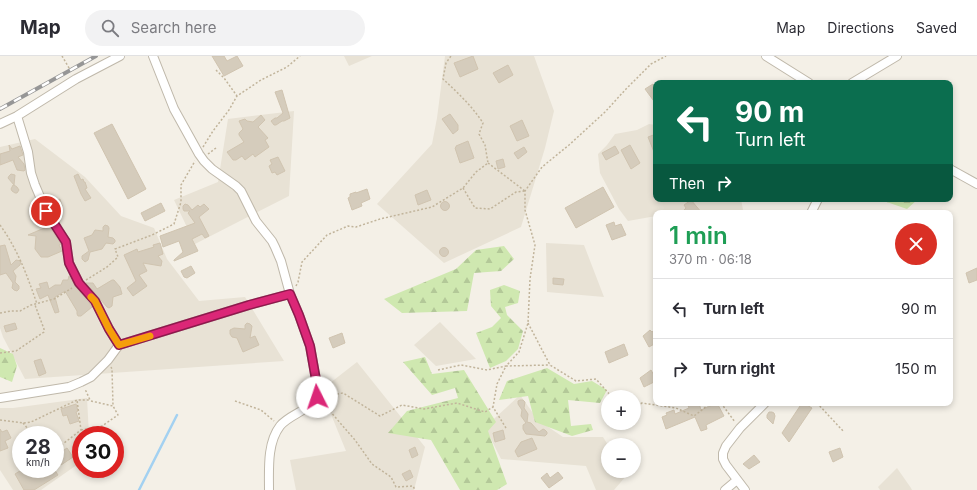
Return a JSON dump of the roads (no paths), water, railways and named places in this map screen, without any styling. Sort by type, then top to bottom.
[{"type":"street","points":[[0,124],[17,116],[76,79],[120,56]]},
{"type":"street","points":[[153,56],[174,109],[199,154],[212,170],[236,186],[241,192],[256,221],[275,247],[281,261],[290,294],[310,346],[318,391],[317,397],[311,404],[280,426],[271,447],[269,490]]},
{"type":"street","points":[[766,56],[804,80]]},
{"type":"street","points":[[857,80],[897,56]]},
{"type":"street","points":[[17,116],[28,152],[35,185],[46,211],[66,242],[69,263],[79,283],[95,301],[119,345]]},
{"type":"street","points":[[953,171],[977,184]]},
{"type":"street","points":[[0,398],[69,387],[91,377],[108,360],[119,345],[290,294]]},
{"type":"street","points":[[745,490],[726,465],[723,459],[723,453],[726,446],[740,428],[761,406]]},
{"type":"street","points":[[725,490],[737,480]]},
{"type":"waterway","points":[[139,490],[177,415]]},
{"type":"railway","points":[[0,109],[96,56]]}]
